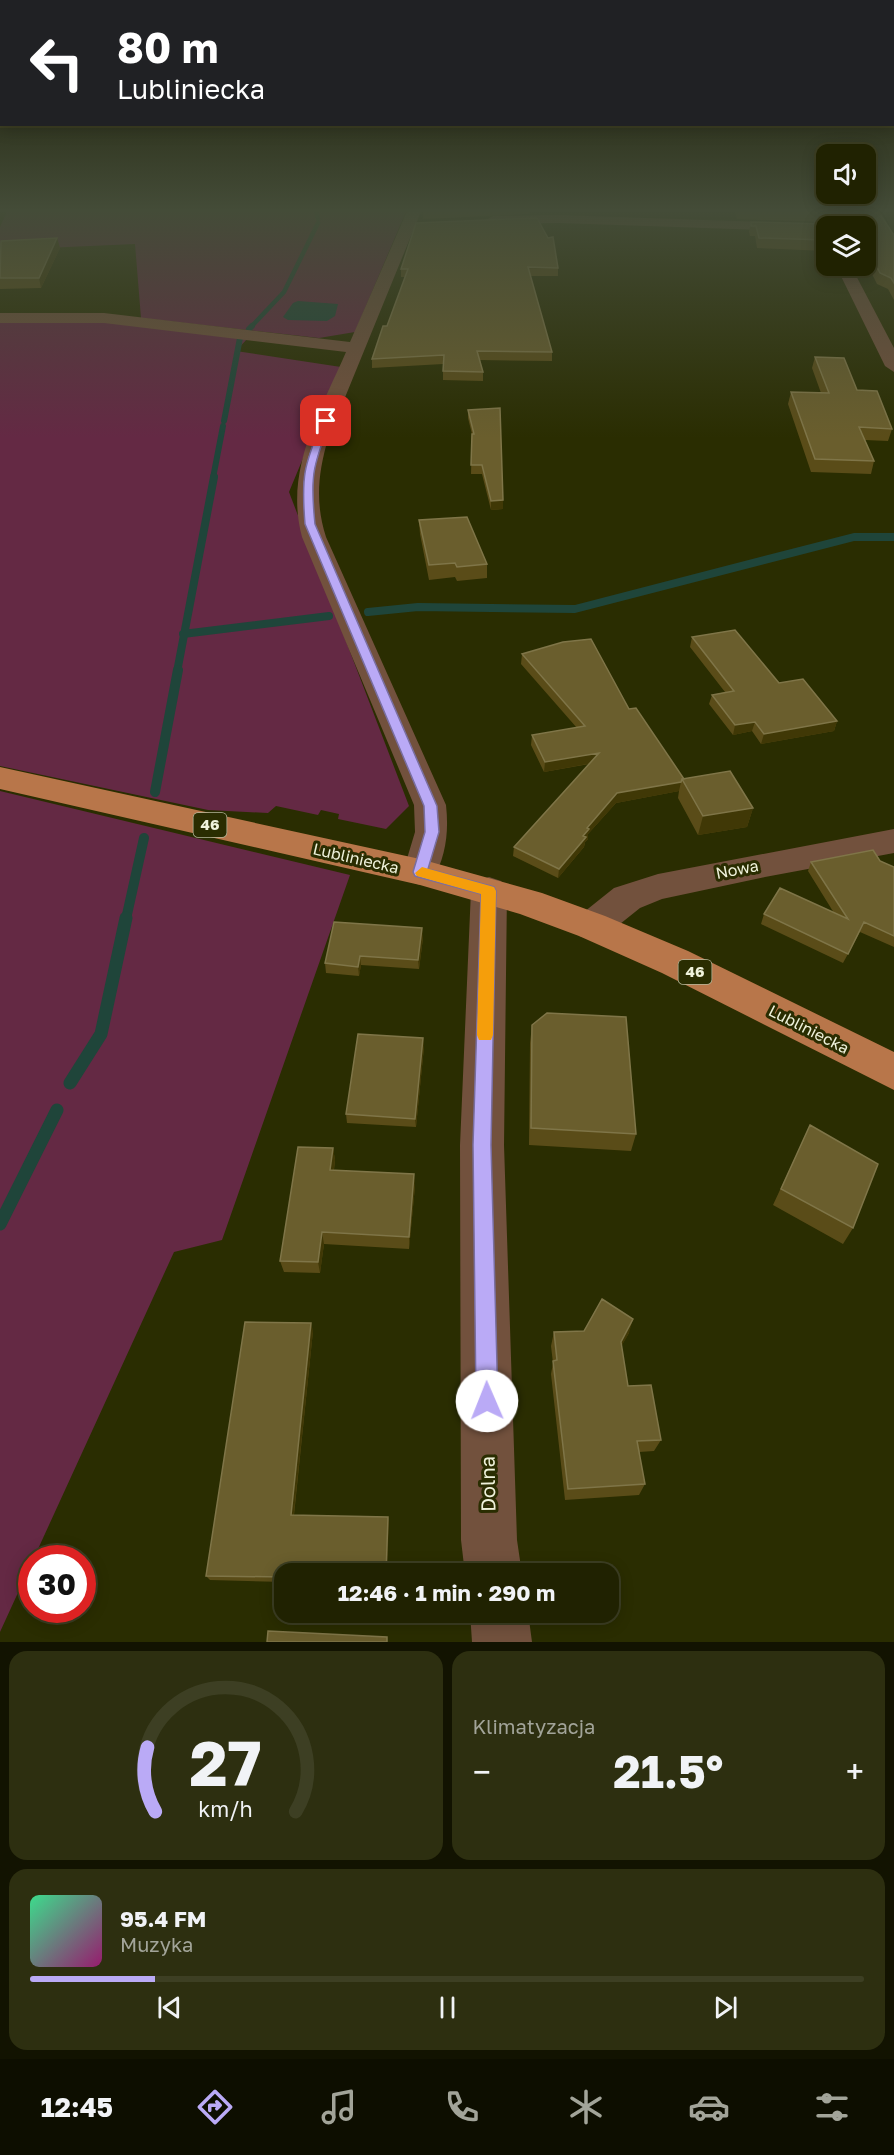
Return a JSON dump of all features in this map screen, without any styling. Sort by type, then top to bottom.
[{"type":"main road","name":"Lubliniecka","points":[[0,778],[420,872],[489,891],[592,926],[675,962],[894,1072]]},
{"type":"street","points":[[386,286],[310,462],[306,484],[307,509],[314,537],[430,806],[432,832],[420,872]]},
{"type":"street","points":[[853,286],[894,366]]},
{"type":"street","points":[[0,318],[104,318],[357,348]]},
{"type":"street","name":"Nowa","points":[[592,926],[616,905],[641,891],[765,864],[894,842]]},
{"type":"street","name":"Dolna","points":[[489,891],[482,1145],[489,1540],[492,1563]]},
{"type":"street","points":[[500,1623],[502,1642]]},
{"type":"shaded area","points":[[138,286],[375,286],[355,332],[319,338],[141,318]]},
{"type":"shaded area","points":[[76,318],[248,338],[236,351],[341,367],[289,492],[409,806],[386,829],[338,819],[339,814],[321,810],[318,815],[276,806],[268,813],[208,810],[0,766],[0,321]]},
{"type":"shaded area","points":[[0,791],[350,875],[222,1240],[174,1252],[40,1545],[18,1545],[18,1593],[0,1632]]},
{"type":"water","points":[[298,301],[338,304],[335,316],[327,321],[288,320],[283,317],[293,303]]},
{"type":"building","points":[[402,286],[533,286],[552,352],[477,351],[483,372],[443,371],[444,355],[372,359],[383,326],[387,326]]},
{"type":"building","points":[[815,357],[844,358],[857,390],[877,391],[892,429],[859,427],[874,461],[815,459],[791,392],[829,393]]},
{"type":"building","points":[[500,408],[503,500],[491,501],[482,465],[471,465],[472,434],[474,434],[468,410]]},
{"type":"building","points":[[467,517],[487,564],[457,567],[455,563],[429,565],[419,520]]},
{"type":"building","points":[[735,630],[779,683],[803,679],[837,721],[764,734],[755,722],[735,725],[712,695],[734,691],[692,637]]},
{"type":"building","points":[[591,639],[629,709],[636,708],[684,779],[681,782],[617,793],[587,828],[589,829],[583,836],[586,837],[559,869],[514,847],[599,753],[545,762],[532,735],[585,726],[522,654],[563,642]]},
{"type":"building","points":[[730,771],[753,808],[703,816],[682,779]]},
{"type":"building","points":[[873,850],[880,861],[894,867],[894,936],[864,922],[848,954],[764,914],[780,888],[848,919],[811,862]]},
{"type":"building","points":[[334,922],[422,928],[418,960],[360,956],[358,967],[325,963]]},
{"type":"building","points":[[547,1013],[626,1017],[636,1134],[531,1128],[532,1025]]},
{"type":"building","points":[[358,1034],[423,1038],[415,1119],[346,1114]]},
{"type":"building","points":[[810,1125],[878,1164],[853,1228],[781,1189]]},
{"type":"building","points":[[298,1147],[333,1148],[330,1170],[414,1174],[409,1237],[322,1232],[318,1262],[280,1261]]},
{"type":"building","points":[[602,1299],[633,1319],[621,1342],[628,1386],[651,1385],[661,1440],[637,1441],[645,1484],[568,1489],[553,1361],[557,1360],[554,1332],[584,1331]]},
{"type":"building","points":[[245,1322],[311,1323],[291,1515],[388,1517],[386,1563],[274,1563],[274,1577],[206,1576]]},
{"type":"building","points":[[268,1631],[387,1637],[387,1642],[267,1642]]},
{"type":"waterway","points":[[251,327],[284,292],[287,286]]},
{"type":"waterway","points":[[224,421],[240,338]]},
{"type":"waterway","points":[[213,478],[223,426]]},
{"type":"waterway","points":[[184,634],[214,477]]},
{"type":"waterway","points":[[368,612],[418,607],[575,609],[854,537],[894,537]]},
{"type":"waterway","points":[[184,634],[329,616]]},
{"type":"waterway","points":[[177,672],[184,634]]},
{"type":"waterway","points":[[155,792],[178,670]]},
{"type":"waterway","points":[[126,919],[144,838]]},
{"type":"waterway","points":[[70,1083],[101,1034],[126,918]]},
{"type":"waterway","points":[[0,1224],[57,1110]]},
{"type":"slow traffic","points":[[422,873],[489,891],[485,1035]]},
{"type":"route","points":[[326,421],[310,462],[306,484],[310,524],[430,806],[433,821],[432,832],[420,872],[489,891],[482,1145],[487,1401]]}]
